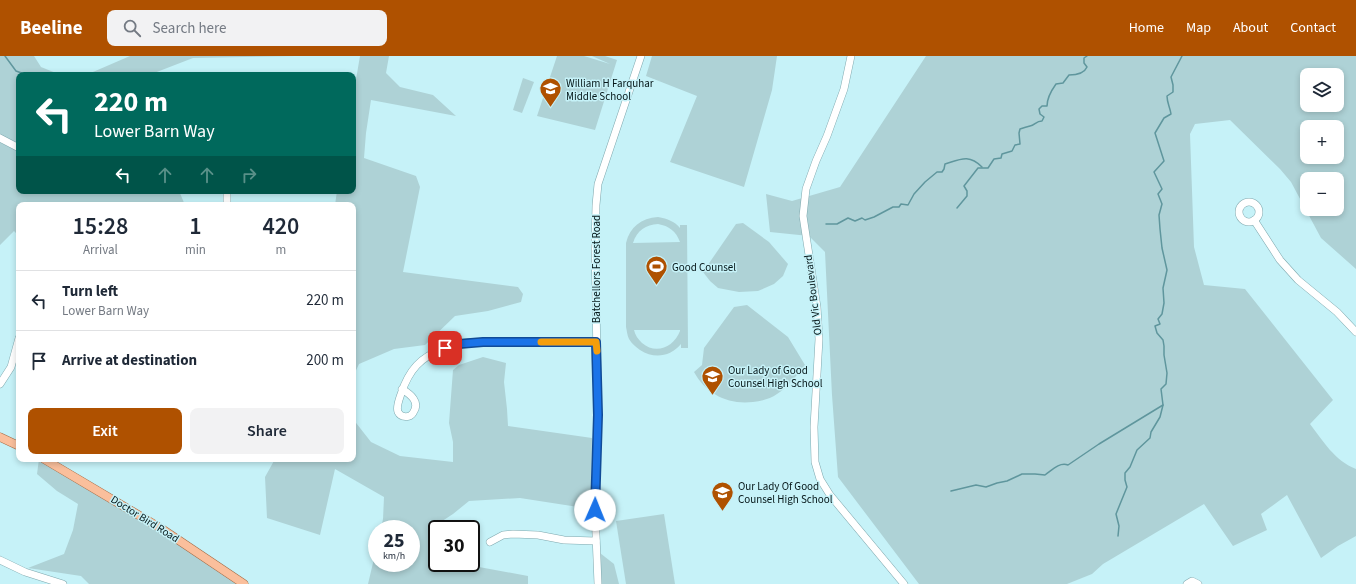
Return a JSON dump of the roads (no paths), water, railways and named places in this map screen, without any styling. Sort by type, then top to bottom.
[{"type":"main road","points":[[0,436],[16,444]]},
{"type":"main road","name":"Doctor Bird Road","points":[[49,462],[156,525],[244,584]]},
{"type":"street","name":"Batchellors Forest Road","points":[[598,584],[595,500],[598,415],[595,245],[596,204],[598,184],[641,56]]},
{"type":"street","name":"Old Vic Boulevard","points":[[851,56],[844,89],[828,136],[816,161],[806,189],[804,216],[817,307],[819,339],[814,428],[815,462],[820,479],[830,495],[904,584]]},
{"type":"street","points":[[0,138],[16,146]]},
{"type":"street","points":[[1254,220],[1280,260],[1298,280],[1337,312],[1356,332]]},
{"type":"street","points":[[402,389],[410,372],[417,365],[425,358],[445,348],[478,342],[596,342]]},
{"type":"street","points":[[0,384],[11,367],[16,349]]},
{"type":"street","points":[[490,542],[503,535],[513,534],[538,535],[564,540],[596,541]]},
{"type":"street","points":[[0,560],[25,572],[63,584]]},
{"type":"street","points":[[1187,584],[1192,581],[1198,584]]},
{"type":"waterway","points":[[5,56],[16,71],[19,72]]},
{"type":"waterway","points":[[957,208],[967,196],[967,191],[964,186],[978,168],[988,168],[994,159],[1001,158],[1002,154],[1012,151],[1015,145],[1020,144],[1020,129],[1042,121],[1044,117],[1040,114],[1039,109],[1042,106],[1047,106],[1051,92],[1056,84],[1063,83],[1069,75],[1082,73],[1087,67],[1084,63],[1084,58],[1087,56]]},
{"type":"waterway","points":[[951,491],[976,485],[986,487],[1007,481],[1022,474],[1045,475],[1059,466],[1065,464],[1068,465],[1099,444],[1163,405],[1161,389],[1166,384],[1167,373],[1163,340],[1157,333],[1155,326],[1160,324],[1158,319],[1162,314],[1164,303],[1163,288],[1167,270],[1162,248],[1159,215],[1162,204],[1158,194],[1162,189],[1154,172],[1164,161],[1155,133],[1164,118],[1171,114],[1167,96],[1173,92],[1171,77],[1182,56]]},
{"type":"waterway","points":[[826,224],[837,224],[848,218],[855,221],[862,218],[865,220],[893,207],[899,207],[901,204],[908,205],[914,194],[925,182],[937,172],[942,172],[945,164],[960,159],[969,159],[973,160],[982,167]]},
{"type":"waterway","points":[[1118,536],[1119,526],[1116,514],[1127,487],[1125,473],[1130,467],[1137,450],[1150,438],[1151,432],[1160,417],[1163,405]]},
{"type":"place","name":"William H Farquhar Middle School","points":[[550,108]]},
{"type":"place","name":"Good Counsel","points":[[657,286]]},
{"type":"place","name":"Our Lady of Good Counsel High School","points":[[712,396]]},
{"type":"place","name":"Our Lady Of Good Counsel High School","points":[[723,512]]}]
